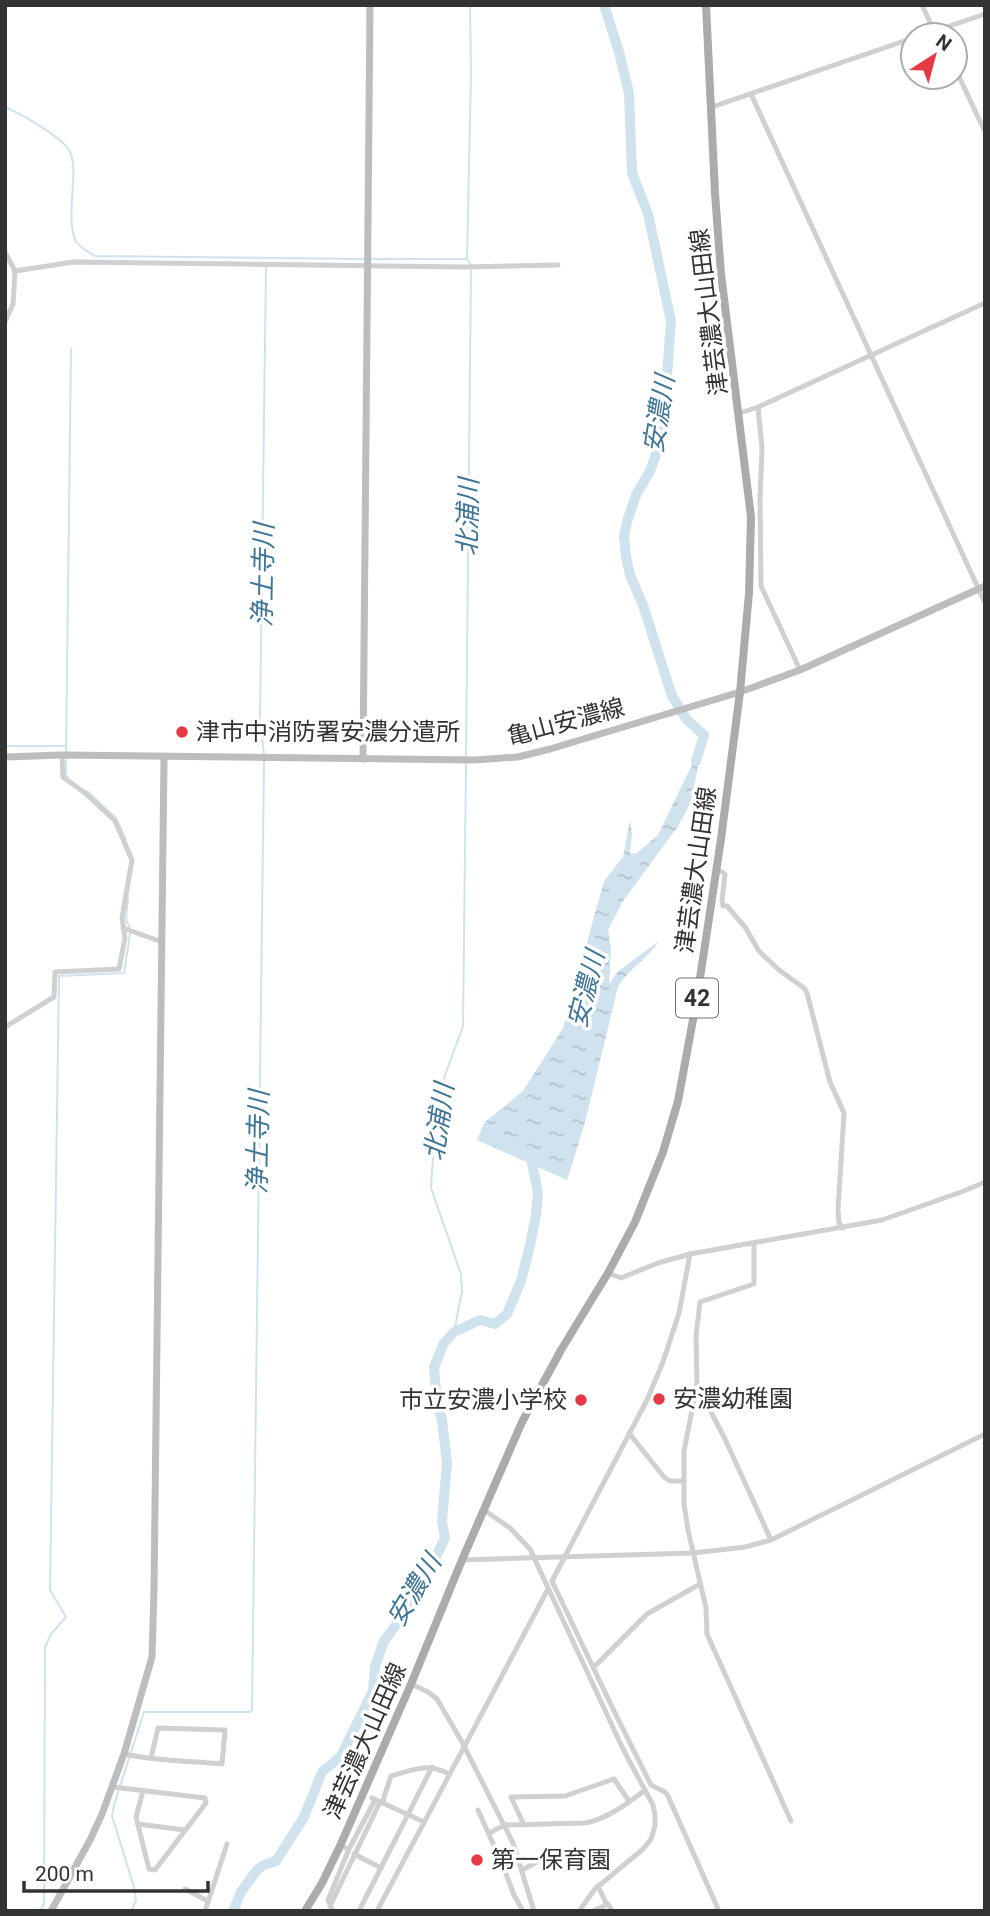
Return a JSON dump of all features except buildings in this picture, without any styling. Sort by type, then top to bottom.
[{"type":"main road","name":"津芸濃大山田線","points":[[305,1911],[348,1850],[411,1684],[522,1422],[561,1350],[608,1273],[641,1208],[663,1153],[678,1101],[717,869],[740,692],[749,593],[751,517],[722,274],[715,193],[706,5]]},
{"type":"street","points":[[363,759],[370,5]]},
{"type":"street","points":[[922,5],[931,21]]},
{"type":"street","points":[[967,21],[985,14]]},
{"type":"street","points":[[712,107],[899,43]]},
{"type":"street","points":[[966,91],[985,132]]},
{"type":"street","points":[[751,94],[871,356],[982,588],[985,603]]},
{"type":"street","points":[[5,252],[15,271],[13,304],[5,322]]},
{"type":"street","points":[[15,271],[74,262],[464,267],[558,265]]},
{"type":"street","points":[[740,413],[985,303]]},
{"type":"street","points":[[758,407],[762,447],[761,586],[800,670]]},
{"type":"street","name":"亀山安濃線","points":[[5,757],[63,755],[474,760],[518,757],[740,692],[800,670],[982,588]]},
{"type":"street","points":[[5,1027],[54,997],[55,972],[120,969],[125,938],[122,918],[132,860],[115,821],[63,777],[63,755]]},
{"type":"street","points":[[51,1911],[90,1840],[113,1787],[152,1657],[164,758]]},
{"type":"street","points":[[717,869],[725,874],[723,906],[727,906],[745,927],[759,951],[779,971],[803,986],[807,993],[830,1082],[843,1109],[838,1210],[839,1223],[843,1228]]},
{"type":"street","points":[[124,928],[162,942]]},
{"type":"street","points":[[608,1273],[621,1278],[690,1254],[882,1220],[985,1182]]},
{"type":"street","points":[[754,1243],[754,1284],[700,1302],[696,1336],[697,1385],[684,1451],[684,1504],[706,1608],[709,1639],[791,1821]]},
{"type":"street","points":[[377,1911],[647,1400],[663,1363],[679,1313],[690,1254]]},
{"type":"street","points":[[755,1270],[760,1276]]},
{"type":"street","points":[[697,1385],[725,1438],[771,1540]]},
{"type":"street","points":[[629,1433],[664,1477],[670,1481],[684,1480]]},
{"type":"street","points":[[462,1560],[693,1553],[745,1547],[771,1540],[985,1434]]},
{"type":"street","points":[[484,1510],[503,1522],[530,1549],[593,1667],[651,1785],[657,1790],[665,1791],[668,1796],[719,1911]]},
{"type":"street","points":[[586,1671],[647,1614],[700,1584]]},
{"type":"street","points":[[549,1586],[586,1671],[654,1810],[652,1835],[643,1849],[598,1886],[579,1911]]},
{"type":"street","points":[[411,1684],[437,1699],[464,1748],[513,1843],[534,1911]]},
{"type":"street","points":[[124,1754],[151,1758],[222,1764],[225,1730],[158,1728],[151,1758]]},
{"type":"street","points":[[332,1908],[328,1900],[348,1850],[391,1776],[432,1767],[449,1773]]},
{"type":"street","points":[[359,1911],[432,1767]]},
{"type":"street","points":[[524,1825],[511,1797],[565,1796],[614,1779],[629,1801]]},
{"type":"street","points":[[489,1833],[505,1825],[595,1822],[651,1785]]},
{"type":"street","points":[[113,1787],[205,1798],[206,1803],[155,1870],[149,1869],[136,1817],[143,1791]]},
{"type":"street","points":[[377,1801],[424,1822]]},
{"type":"street","points":[[478,1810],[523,1911]]},
{"type":"street","points":[[138,1824],[185,1830]]},
{"type":"street","points":[[205,1911],[227,1843]]},
{"type":"street","points":[[348,1850],[381,1868]]},
{"type":"street","points":[[522,1870],[550,1855]]},
{"type":"street","points":[[598,1886],[612,1911]]},
{"type":"street","points":[[186,1889],[208,1901]]},
{"type":"street","points":[[514,1895],[527,1889]]},
{"type":"street","points":[[593,1911],[607,1905]]},
{"type":"water","points":[[703,742],[691,801],[685,814],[623,901],[608,930],[611,948],[609,985],[617,972],[659,941],[618,987],[584,1126],[567,1180],[477,1140],[484,1123],[523,1091],[563,1028],[604,881],[623,857],[630,820],[630,854],[637,853],[658,835]]},
{"type":"waterway","points":[[470,5],[467,259],[471,265]]},
{"type":"waterway","name":"安濃川","points":[[604,5],[629,93],[632,173],[648,214],[671,321],[665,403],[658,449],[650,471],[636,495],[627,522],[624,536],[626,556],[630,575],[643,605],[672,696],[687,720],[704,735],[696,761]]},
{"type":"waterway","name":"北浦川","points":[[5,107],[49,132],[69,150],[73,170],[73,233],[77,243],[95,256],[365,259]]},
{"type":"waterway","name":"北浦川","points":[[371,259],[467,259]]},
{"type":"waterway","name":"浄土寺川","points":[[264,754],[260,719],[266,267]]},
{"type":"waterway","name":"北浦川","points":[[466,758],[471,270]]},
{"type":"waterway","points":[[66,754],[71,349]]},
{"type":"waterway","points":[[5,746],[66,746]]},
{"type":"waterway","points":[[66,760],[68,778]]},
{"type":"waterway","name":"浄土寺川","points":[[131,1911],[136,1900],[134,1887],[112,1816],[144,1712],[252,1710],[264,760]]},
{"type":"waterway","name":"北浦川","points":[[454,1332],[462,1291],[461,1274],[431,1188],[437,1097],[463,1026],[466,764]]},
{"type":"waterway","points":[[87,791],[116,818],[126,840]]},
{"type":"waterway","points":[[128,897],[126,920],[130,928]]},
{"type":"waterway","points":[[40,1911],[44,1904],[45,1647],[51,1634],[66,1617],[50,1590],[59,976],[124,973],[130,934]]},
{"type":"waterway","name":"安濃川","points":[[233,1911],[241,1892],[257,1870],[276,1861],[304,1817],[322,1772],[341,1756],[373,1691],[375,1666],[384,1641],[399,1621],[445,1538],[442,1521],[447,1463],[434,1367],[444,1343],[454,1332],[480,1320],[495,1324],[507,1314],[521,1281],[536,1215],[538,1193],[532,1163],[533,1153]]},
{"type":"place","name":"津市中消防署安濃分遣所","points":[[182,732]]},
{"type":"place","name":"安濃幼稚園","points":[[659,1399]]},
{"type":"place","name":"市立安濃小学校","points":[[581,1400]]},
{"type":"place","name":"第一保育園","points":[[477,1860]]}]
